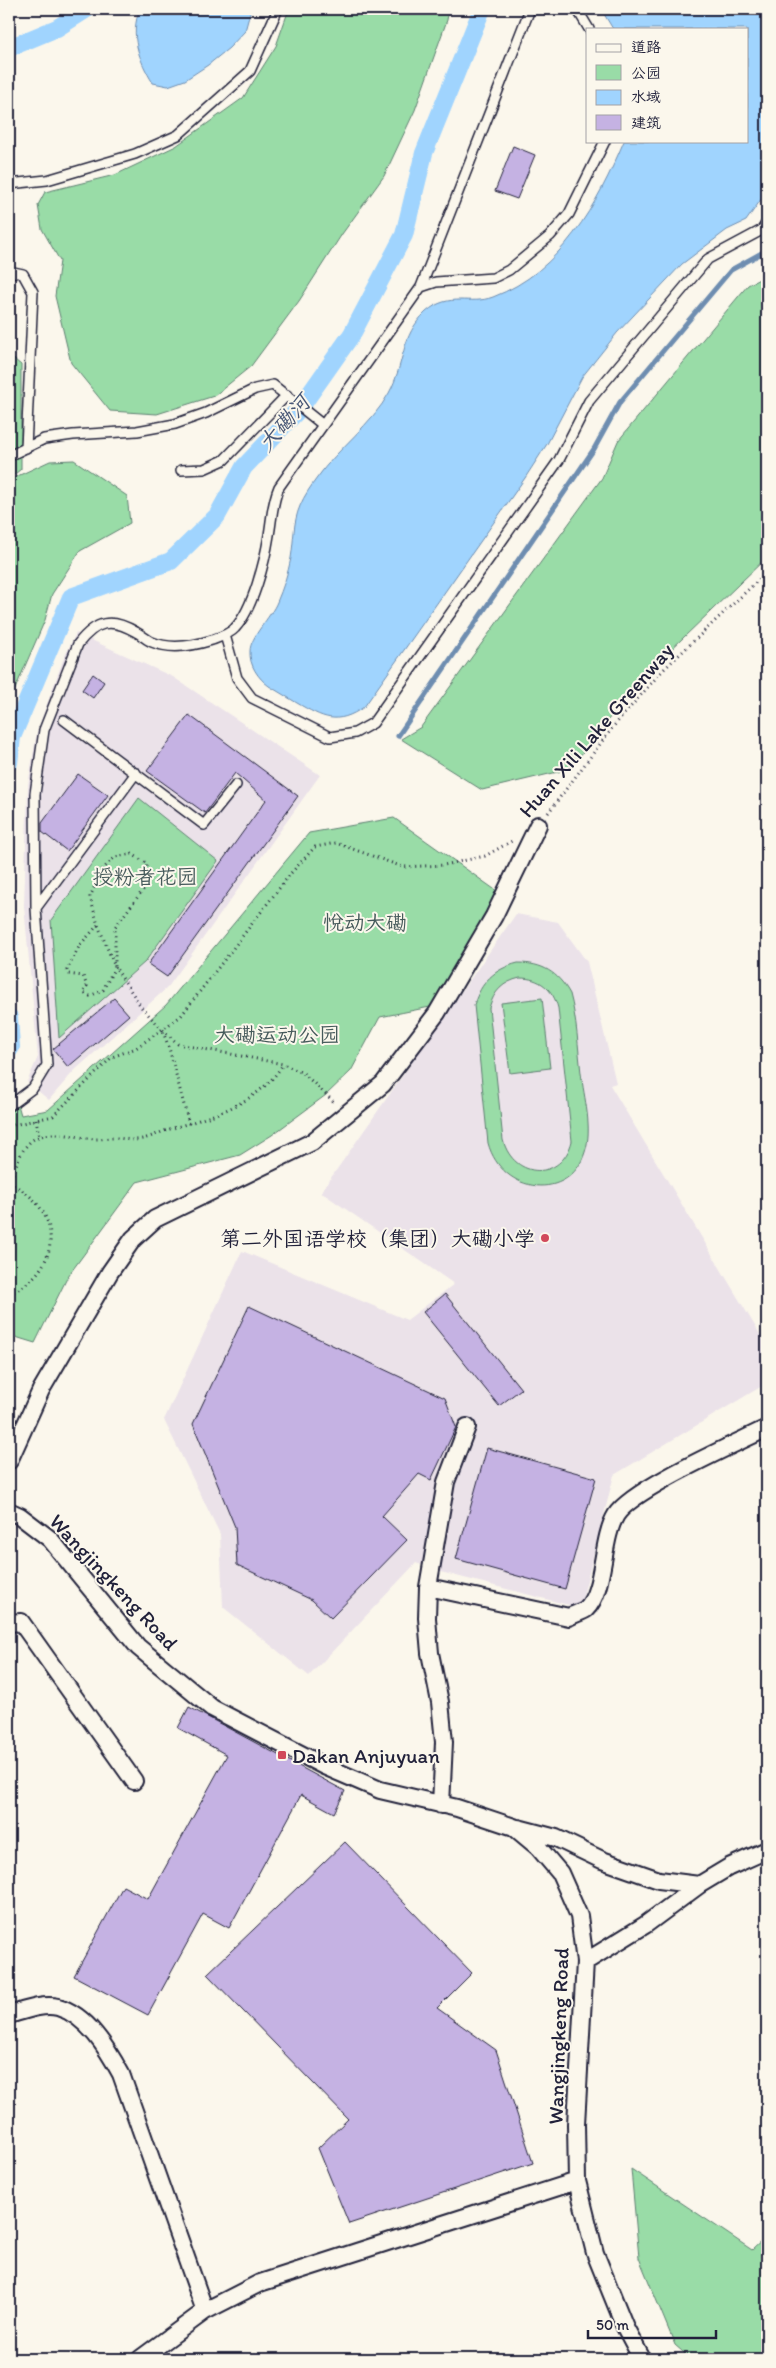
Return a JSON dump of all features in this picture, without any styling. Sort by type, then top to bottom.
[{"type":"street","points":[[9,1461],[41,1390],[110,1272],[133,1239],[154,1219],[312,1142],[383,1084],[437,1013],[494,916],[538,825]]},
{"type":"street","points":[[441,1804],[444,1742],[440,1702],[430,1653],[427,1618],[428,1588],[446,1482],[467,1427]]},
{"type":"street","points":[[428,1588],[569,1617],[586,1609],[594,1597],[609,1530],[616,1514],[636,1494],[767,1428]]},
{"type":"street","name":"Wangjingkeng Road","points":[[9,1512],[20,1516],[50,1539],[138,1647],[212,1708],[324,1766],[380,1790],[441,1804],[514,1826],[538,1847],[560,1872],[579,1916],[585,1962],[576,2124],[578,2181],[595,2253],[625,2327],[642,2359]]},
{"type":"street","points":[[9,1623],[22,1622],[134,1781]]},
{"type":"street","points":[[514,1826],[556,1838],[602,1860],[659,1880],[698,1885]]},
{"type":"street","points":[[585,1962],[645,1925],[698,1885],[729,1867],[767,1850]]},
{"type":"street","points":[[9,2015],[35,2008],[58,2007],[82,2021],[107,2048],[121,2074],[205,2311]]},
{"type":"street","points":[[140,2359],[205,2311],[260,2283],[578,2181]]},
{"type":"lane","points":[[9,184],[47,180],[136,154],[178,135],[250,71],[278,9]]},
{"type":"lane","points":[[9,1106],[33,1088],[47,1065],[36,908],[33,821],[38,759],[44,730],[78,644],[88,632],[106,623],[118,623],[152,642],[168,646],[191,646],[225,635],[235,628],[248,608],[266,553],[273,501],[279,487],[421,287],[530,9]]},
{"type":"lane","points":[[577,9],[588,28]]},
{"type":"lane","points":[[421,287],[436,282],[493,278],[509,270],[550,236],[569,214],[605,142]]},
{"type":"lane","points":[[225,635],[237,678],[252,698],[330,737],[355,733],[373,723],[559,460],[589,401],[708,259],[762,230],[767,222]]},
{"type":"lane","points":[[9,270],[23,274],[33,292],[26,448]]},
{"type":"lane","points":[[9,456],[44,439],[137,431],[175,424],[206,413],[255,389],[273,384],[323,425]]},
{"type":"lane","points":[[181,470],[204,469],[224,460],[287,395]]},
{"type":"lane","points":[[64,720],[204,825],[236,786]]},
{"type":"lane","points":[[36,908],[136,774]]},
{"type":"path","name":"Huan Xili Lake Greenway","points":[[538,825],[613,727],[662,671],[767,572]]},
{"type":"path","name":"Huan Xili Lake Greenway","points":[[9,1126],[53,1116],[112,1057],[136,1048],[181,1016],[291,873],[315,847],[336,843],[403,867],[444,865],[485,856],[513,840]]},
{"type":"path","points":[[98,925],[80,944],[70,962],[68,974],[83,976],[87,986],[83,993],[90,996],[103,990],[115,967],[115,926],[144,890],[148,878],[146,864],[132,854],[115,857],[102,870],[94,884],[90,898],[98,925],[115,967],[142,1008],[178,1044],[283,1064],[303,1073],[346,1115]]},
{"type":"path","points":[[162,1029],[169,1048],[189,1124]]},
{"type":"path","points":[[9,1294],[24,1287],[38,1274],[47,1258],[50,1239],[48,1221],[39,1204],[26,1191],[9,1183],[25,1147],[39,1137],[57,1135],[135,1140],[189,1124],[232,1107],[262,1089],[277,1075],[283,1064]]},
{"type":"path","points":[[36,1119],[39,1137]]},
{"type":"shaded area","points":[[76,633],[173,677],[320,775],[168,987],[74,1071],[49,1100],[27,1082],[38,1057],[24,906],[28,785],[37,732],[63,660]],"holes":[[[138,799],[218,861],[145,962],[59,1038]]]},
{"type":"shaded area","name":"第二外国语学校（集团）大磡小学","points":[[516,914],[558,922],[587,962],[616,1083],[610,1085],[767,1346],[767,1383],[614,1475],[580,1608],[441,1572],[416,1563],[309,1676],[223,1607],[220,1534],[164,1420],[242,1251],[407,1320],[454,1284],[321,1192]]},
{"type":"green space","points":[[289,9],[449,9],[447,20],[415,110],[384,176],[342,234],[299,301],[251,366],[214,396],[157,414],[110,411],[71,363],[55,296],[60,261],[42,229],[38,205],[45,192],[115,175],[176,146],[243,98],[276,46]]},
{"type":"green space","points":[[767,275],[767,557],[656,664],[606,722],[570,769],[482,790],[401,739],[421,727],[602,478],[618,441],[748,285]]},
{"type":"green space","points":[[9,355],[21,365],[21,469],[9,479]]},
{"type":"green space","points":[[74,460],[127,496],[130,523],[80,551],[52,594],[45,620],[9,703],[9,480],[50,461]]},
{"type":"green space","name":"授粉者花园","points":[[139,798],[218,861],[145,962],[59,1038],[51,920]]},
{"type":"green space","name":"悦动大磡","points":[[394,818],[501,894],[435,1006],[380,1017],[351,1071],[326,1095],[272,1135],[240,1155],[137,1182],[68,1276],[35,1343],[9,1335],[9,1074],[21,1115],[48,1110],[166,1005],[309,833]]},
{"type":"green space","points":[[518,963],[527,963],[542,967],[555,975],[570,994],[574,1014],[587,1113],[587,1143],[577,1168],[565,1179],[551,1185],[536,1186],[521,1182],[507,1173],[496,1160],[488,1143],[474,1005],[485,983],[495,973]],"holes":[[[520,978],[534,980],[545,986],[553,995],[558,1008],[572,1141],[567,1154],[559,1163],[549,1169],[538,1170],[527,1168],[517,1163],[509,1153],[503,1140],[489,1008],[500,988]]]},
{"type":"green space","points":[[542,998],[550,1068],[510,1073],[501,1003]]},
{"type":"green space","points":[[631,2169],[752,2250],[767,2236],[767,2359],[691,2359],[675,2345],[639,2258]]},
{"type":"water","points":[[140,9],[251,9],[245,31],[229,48],[185,80],[168,86],[153,83],[140,57],[135,28]]},
{"type":"water","points":[[601,9],[767,9],[767,191],[746,221],[727,230],[682,264],[617,333],[582,377],[547,444],[525,478],[364,707],[354,713],[338,718],[330,718],[315,713],[269,686],[261,679],[251,661],[251,645],[274,608],[283,586],[291,558],[296,518],[300,506],[312,484],[325,467],[382,404],[394,382],[407,341],[418,321],[426,312],[443,302],[493,297],[517,285],[538,271],[557,253],[589,212],[624,142],[748,142],[748,28],[612,28]]},
{"type":"building","points":[[513,146],[535,155],[517,199],[495,191]]},
{"type":"building","points":[[93,674],[104,682],[93,698],[82,690]]},
{"type":"building","points":[[189,715],[298,796],[167,977],[148,964],[266,800],[235,773],[205,813],[147,771]]},
{"type":"building","points":[[78,774],[108,795],[67,851],[42,832],[42,823]]},
{"type":"building","points":[[114,998],[129,1015],[68,1067],[53,1049]]},
{"type":"building","points":[[445,1294],[521,1389],[499,1406],[423,1312]]},
{"type":"building","points":[[249,1306],[445,1398],[456,1427],[431,1480],[419,1474],[382,1516],[407,1540],[331,1618],[312,1600],[237,1565],[235,1527],[193,1424]]},
{"type":"building","points":[[487,1448],[596,1478],[565,1589],[456,1559]]},
{"type":"building","points":[[189,1707],[345,1791],[334,1813],[301,1795],[229,1928],[203,1914],[148,2015],[74,1976],[123,1886],[148,1899],[227,1755],[178,1728]]},
{"type":"building","points":[[345,1842],[472,1973],[437,2008],[496,2050],[533,2163],[349,2224],[318,2148],[348,2119],[207,1974]]},
{"type":"waterway","points":[[9,48],[57,28],[87,9]]},
{"type":"waterway","name":"大磡河","points":[[9,763],[12,737],[71,597],[171,561],[217,516],[244,467],[300,408],[352,334],[404,235],[424,153],[482,9]]},
{"type":"waterway","points":[[398,736],[594,449],[620,402],[731,270],[767,250]]},
{"type":"waterway","name":"大磡河","points":[[9,1017],[11,1047],[9,1050]]},
{"type":"place","name":"第二外国语学校（集团）大磡小学","points":[[545,1238]]},
{"type":"place","name":"Dakan Anjuyuan","points":[[282,1755]]},
{"type":"park label","name":"大磡运动公园","points":[[277,1034]]}]
